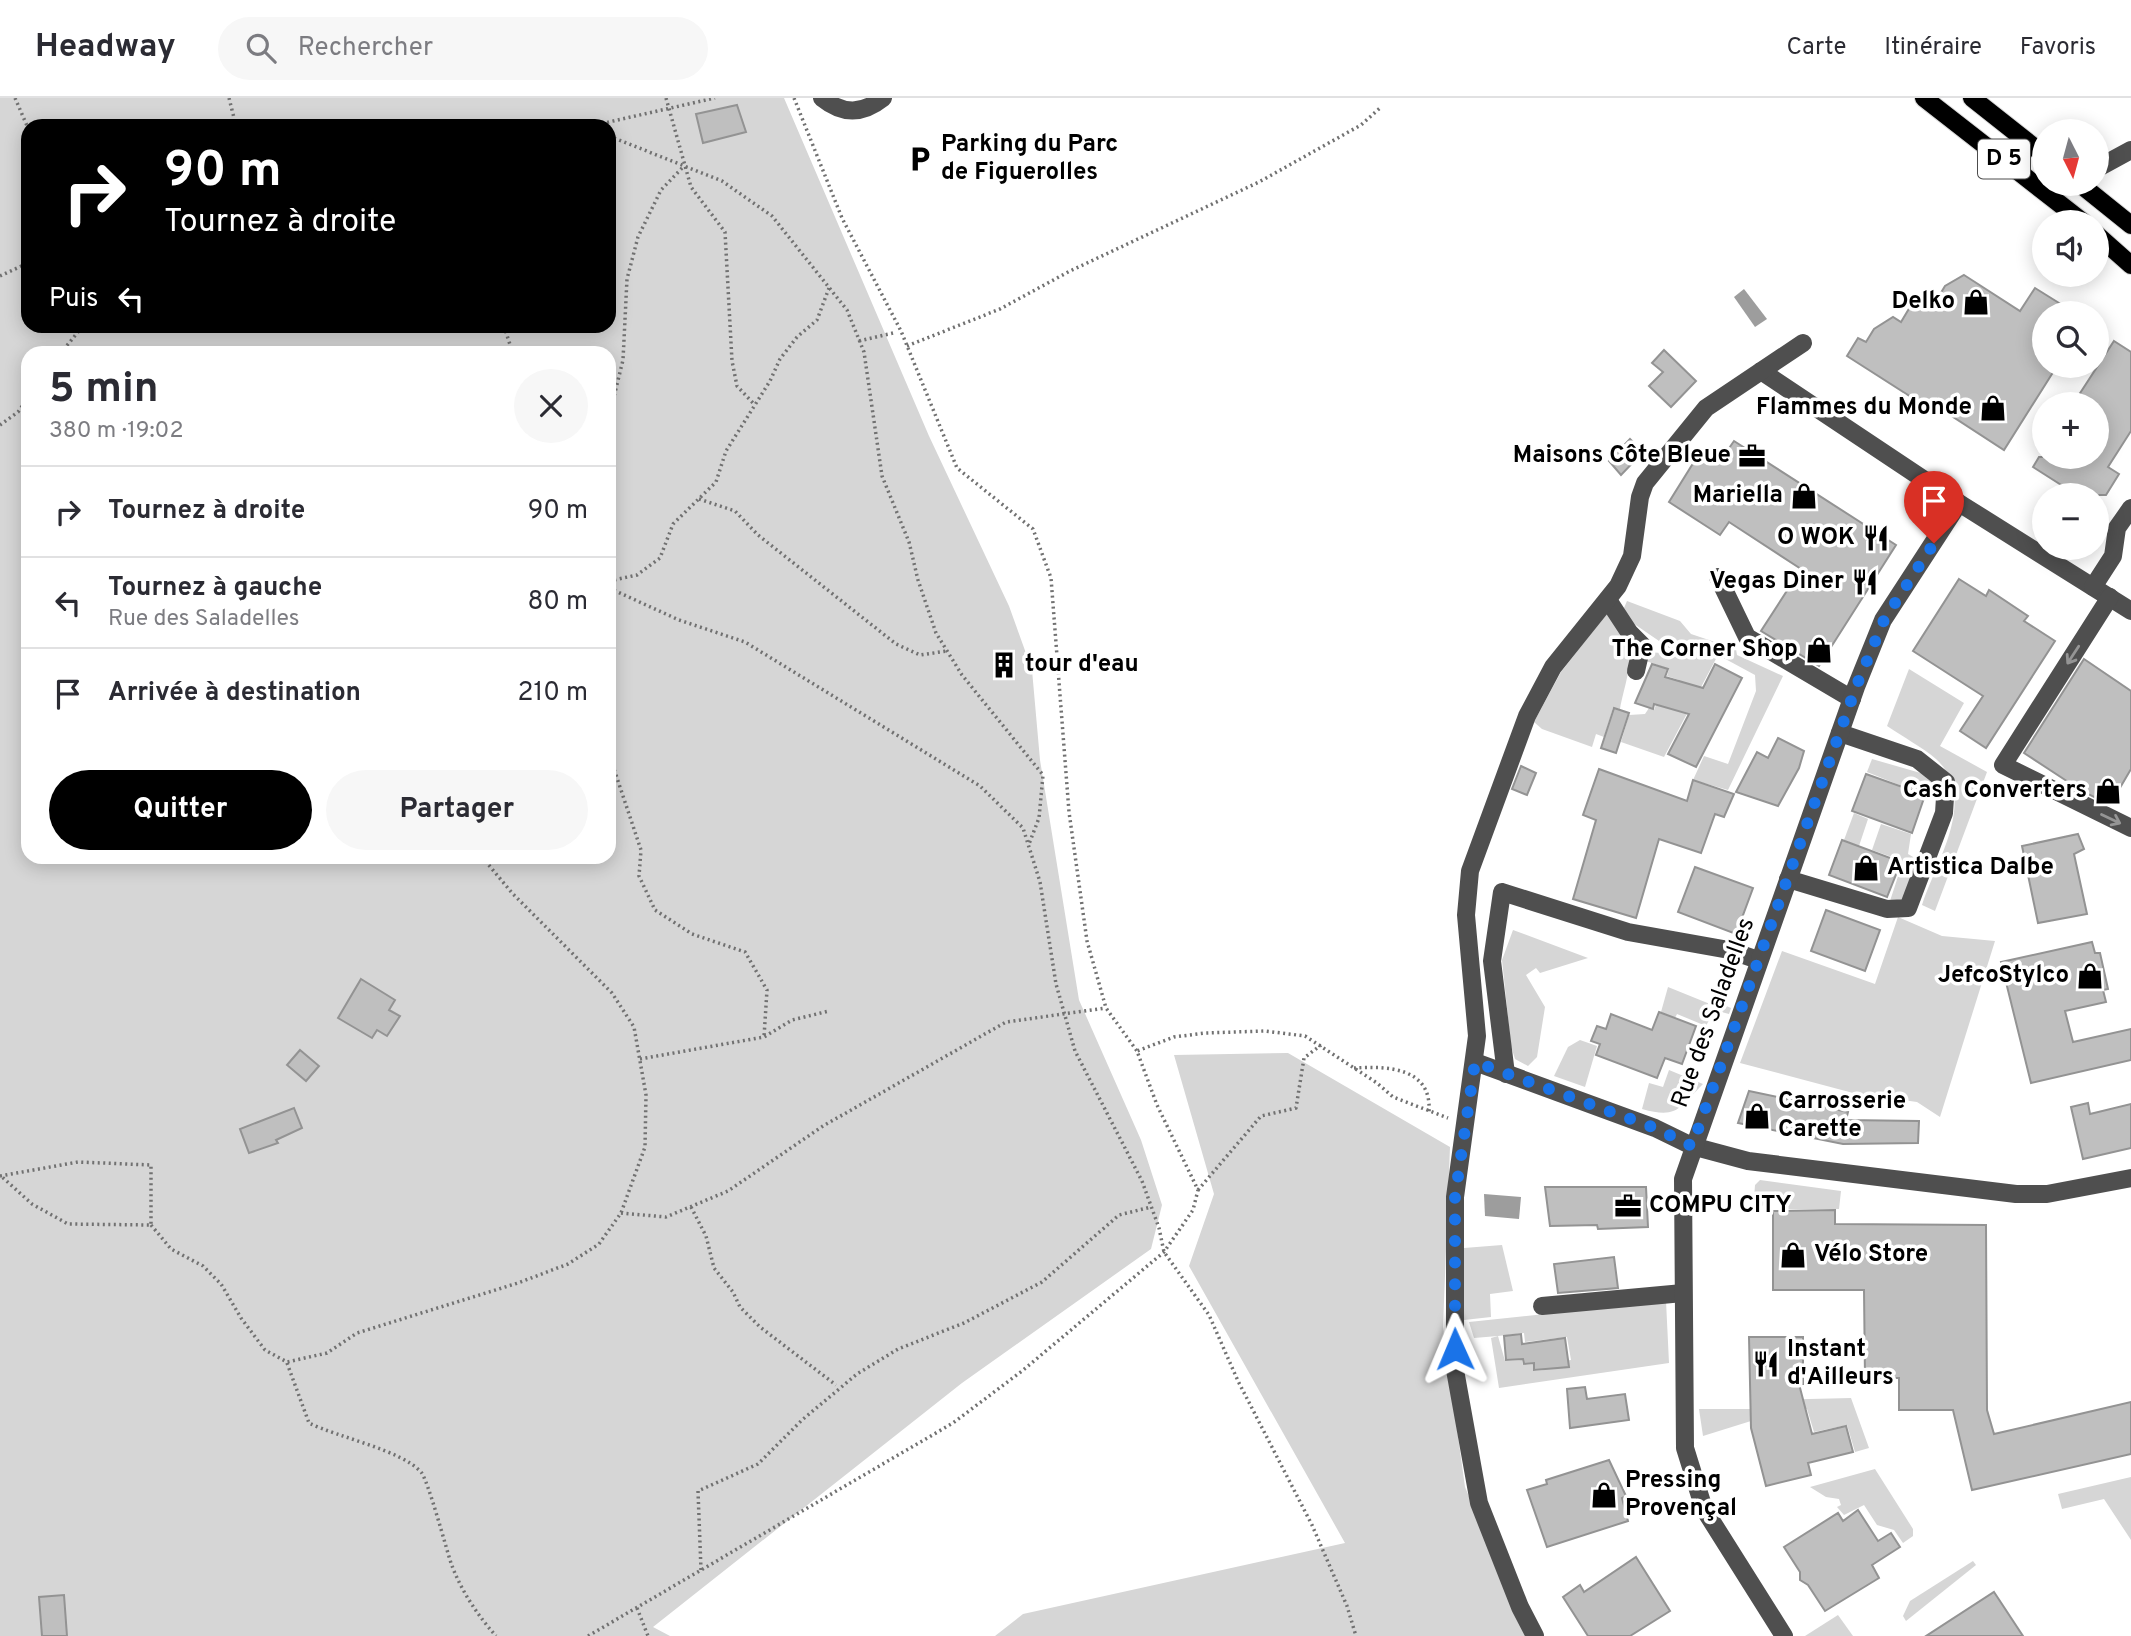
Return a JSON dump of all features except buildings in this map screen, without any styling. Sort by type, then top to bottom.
[{"type":"main road","name":"D 5","points":[[1924,98],[2067,210]]},
{"type":"main road","name":"D 5","points":[[1972,98],[2032,146]]},
{"type":"main road","points":[[2095,196],[2131,225]]},
{"type":"main road","points":[[2109,246],[2131,265]]},
{"type":"street","points":[[822,98],[846,111],[872,107],[883,98]]},
{"type":"street","points":[[2109,162],[2131,150]]},
{"type":"street","points":[[1535,1636],[1520,1607],[1479,1503],[1455,1370],[1455,1197],[1477,1036],[1466,915],[1471,871],[1527,716],[1553,667],[1608,600],[1632,556],[1640,496],[1645,483],[1706,408],[1803,343]]},
{"type":"street","points":[[1761,371],[1959,503],[2131,611]]},
{"type":"street","name":"Rue des Saladelles","points":[[1784,1636],[1704,1509],[1685,1448],[1683,1180],[1692,1146],[1758,960],[1852,699],[1884,620],[1959,503]]},
{"type":"street","points":[[2093,587],[2113,555],[2117,528],[2131,508]]},
{"type":"street","points":[[1718,577],[1747,637],[1852,699]]},
{"type":"street","points":[[2110,597],[2003,765],[2131,828]]},
{"type":"street","points":[[1608,600],[1629,632],[1642,645],[1636,671]]},
{"type":"street","points":[[1788,878],[1887,909],[1908,908],[1944,813],[1946,782],[1917,759],[1840,733]]},
{"type":"street","points":[[1506,1074],[1492,961],[1502,892],[1628,932],[1729,950],[1758,960]]},
{"type":"street","points":[[1475,1062],[1655,1128],[1692,1146],[1783,1168],[2015,1194],[2047,1194],[2131,1178]]},
{"type":"street","points":[[1542,1306],[1683,1293]]},
{"type":"path","points":[[15,98],[24,119]]},
{"type":"path","points":[[229,98],[234,119]]},
{"type":"path","points":[[666,98],[691,187],[725,232],[732,361],[737,386],[754,404]]},
{"type":"path","points":[[616,120],[715,98]]},
{"type":"path","points":[[794,98],[842,218],[907,346],[957,468],[1033,529],[1051,578],[1069,812],[1087,941],[1107,1009],[1137,1051],[1157,1105],[1198,1191]]},
{"type":"path","points":[[907,346],[1000,309],[1070,271],[1259,181],[1361,125],[1380,108]]},
{"type":"path","points":[[616,139],[722,181],[772,216],[847,310],[864,352],[882,476],[909,542],[918,580],[936,633],[978,697],[1043,775],[1040,818],[1028,846]]},
{"type":"path","points":[[616,388],[623,360],[627,279],[638,237],[661,190],[684,166]]},
{"type":"path","points":[[0,276],[21,266]]},
{"type":"path","points":[[616,579],[636,575],[660,558],[673,524],[716,482],[726,451],[771,381],[780,359],[797,337],[817,320],[829,288]]},
{"type":"path","points":[[859,341],[893,333]]},
{"type":"path","points":[[0,425],[21,408]]},
{"type":"path","points":[[699,499],[735,511],[758,535],[896,644],[920,655],[947,651]]},
{"type":"path","points":[[616,591],[679,620],[746,642],[980,786],[1023,828],[1040,882],[1056,984],[1075,1051],[1142,1181],[1164,1252],[1209,1315],[1238,1381],[1312,1525],[1347,1606],[1356,1636]]},
{"type":"path","points":[[616,775],[641,850],[639,876],[655,910],[692,934],[745,952],[767,990],[764,1037]]},
{"type":"path","points":[[0,1176],[78,1162],[151,1165],[151,1225],[171,1249],[203,1266],[221,1284],[241,1318],[265,1350],[287,1362],[327,1353],[357,1333],[518,1283],[568,1264],[599,1244],[621,1213],[645,1147],[646,1095],[634,1027],[612,993],[512,893],[488,864]]},
{"type":"path","points":[[621,1213],[666,1217],[728,1191],[823,1125],[1006,1022],[1107,1009]]},
{"type":"path","points":[[640,1059],[764,1037],[792,1020],[829,1011]]},
{"type":"path","points":[[1137,1051],[1174,1037],[1265,1031],[1305,1036],[1393,1097],[1465,1124]]},
{"type":"path","points":[[588,1636],[953,1423],[1022,1371],[1164,1252],[1193,1210],[1198,1191],[1261,1116],[1296,1108],[1304,1058],[1321,1045]]},
{"type":"path","points":[[1354,1068],[1391,1066],[1408,1074],[1425,1087],[1430,1097],[1429,1112]]},
{"type":"path","points":[[0,1176],[32,1204],[68,1224],[151,1225]]},
{"type":"path","points":[[691,1207],[706,1236],[714,1268],[733,1292],[740,1307],[760,1327],[835,1385]]},
{"type":"path","points":[[701,1570],[698,1490],[758,1464],[802,1420],[857,1374],[898,1349],[964,1323],[1042,1282],[1119,1215],[1151,1207]]},
{"type":"path","points":[[287,1362],[309,1423],[337,1437],[394,1453],[422,1474],[452,1567],[471,1601],[496,1636]]},
{"type":"path","points":[[637,1608],[648,1636]]},
{"type":"shaded area","points":[[0,98],[784,98],[929,436],[1009,606],[1032,670],[1040,760],[1079,1000],[1141,1140],[1162,1205],[1151,1249],[962,1383],[653,1627],[670,1636],[0,1636]]},
{"type":"shaded area","points":[[1744,289],[1767,319],[1755,327],[1734,297]]},
{"type":"shaded area","points":[[1627,601],[1680,621],[1691,634],[1736,649],[1737,655],[1783,676],[1728,790],[1693,780],[1704,756],[1728,764],[1756,691],[1755,675],[1718,655],[1664,757],[1621,742],[1629,715],[1645,714],[1649,708],[1654,710],[1656,705],[1671,709],[1679,680],[1667,676],[1669,669],[1643,660],[1646,652],[1678,654],[1627,619],[1624,608]]},
{"type":"shaded area","points":[[1607,613],[1625,637],[1630,658],[1629,669],[1620,709],[1613,708],[1604,737],[1596,734],[1592,747],[1542,729],[1534,722],[1561,672]]},
{"type":"shaded area","points":[[1909,669],[1964,703],[1940,746],[1987,772],[1935,911],[1922,905],[1950,830],[1954,792],[1948,775],[1936,759],[1887,726]]},
{"type":"shaded area","points":[[1872,759],[1931,776],[1943,789],[1939,801],[1867,772]]},
{"type":"shaded area","points":[[1854,813],[1868,819],[1859,846],[1844,840]]},
{"type":"shaded area","points":[[1881,824],[1911,834],[1908,854],[1920,861],[1903,906],[1890,901],[1903,861],[1872,850]]},
{"type":"shaded area","points":[[1898,917],[1942,936],[1995,941],[1940,1117],[1917,1102],[1853,1093],[1740,1063],[1782,951],[1875,984]]},
{"type":"shaded area","points":[[1513,930],[1588,958],[1540,973],[1536,968],[1526,975],[1545,1007],[1537,1057],[1528,1066],[1515,1059],[1511,1046],[1502,960]]},
{"type":"shaded area","points":[[1668,987],[1710,1004],[1712,1000],[1731,1008],[1729,1014],[1714,1010],[1706,1026],[1677,1014],[1675,1018],[1661,1012]]},
{"type":"shaded area","points":[[1580,1040],[1597,1046],[1585,1087],[1554,1076],[1568,1047]]},
{"type":"shaded area","points":[[1288,1053],[1450,1147],[1443,1327],[1465,1487],[1528,1636],[995,1636],[1023,1614],[1345,1543],[1189,1266],[1214,1194],[1174,1055]]},
{"type":"shaded area","points":[[1669,1070],[1703,1084],[1683,1105],[1671,1112],[1642,1109],[1649,1083],[1663,1087]]},
{"type":"shaded area","points":[[1760,1180],[1841,1191],[1839,1209],[1787,1209],[1779,1199],[1772,1199],[1762,1206],[1758,1213],[1753,1213],[1755,1185]]},
{"type":"shaded area","points":[[1484,1194],[1521,1197],[1519,1219],[1485,1216]]},
{"type":"shaded area","points":[[1502,1245],[1513,1291],[1490,1294],[1491,1317],[1464,1320],[1464,1248]]},
{"type":"shaded area","points":[[1666,1301],[1669,1363],[1499,1388],[1491,1338],[1498,1336],[1474,1338],[1469,1322]],"holes":[[[1524,1333],[1525,1342],[1567,1337],[1571,1360],[1545,1363],[1545,1370],[1534,1371],[1533,1364],[1523,1365],[1522,1360],[1505,1361],[1498,1336]]]},
{"type":"shaded area","points":[[1851,1398],[1869,1448],[1855,1452],[1847,1425],[1814,1432],[1807,1409],[1795,1412],[1772,1400]]},
{"type":"shaded area","points":[[1699,1409],[1751,1409],[1751,1421],[1703,1436]]},
{"type":"shaded area","points":[[1875,1469],[1913,1529],[1913,1536],[1903,1543],[1894,1530],[1877,1525],[1864,1505],[1844,1515],[1837,1507],[1841,1505],[1839,1499],[1826,1497],[1810,1487]]},
{"type":"shaded area","points":[[2131,1477],[2131,1540],[2104,1499],[2062,1509],[2058,1494]]},
{"type":"shaded area","points":[[1973,1561],[1976,1565],[1906,1621],[1903,1616],[1910,1601]]},
{"type":"shaded area","points":[[1838,1615],[1853,1636],[1805,1636]]},
{"type":"place","name":"Parking du Parc de Figuerolles","points":[[920,159]]},
{"type":"place","name":"Delko","points":[[1976,302]]},
{"type":"place","name":"Flammes du Monde","points":[[1993,408]]},
{"type":"place","name":"Maisons Côte Bleue","points":[[1752,456]]},
{"type":"place","name":"Mariella","points":[[1804,496]]},
{"type":"place","name":"O WOK","points":[[1876,538]]},
{"type":"place","name":"Vegas Diner","points":[[1865,582]]},
{"type":"place","name":"The Corner Shop","points":[[1819,650]]},
{"type":"place","name":"tour d'eau","points":[[1004,665]]},
{"type":"place","name":"Cash Converters","points":[[2108,791]]},
{"type":"place","name":"Artistica Dalbe","points":[[1866,868]]},
{"type":"place","name":"JefcoStylco","points":[[2090,976]]},
{"type":"place","name":"Carrosserie Carette","points":[[1757,1116]]},
{"type":"place","name":"COMPU CITY","points":[[1628,1206]]},
{"type":"place","name":"Vélo Store","points":[[1793,1255]]},
{"type":"place","name":"Instant d'Ailleurs","points":[[1766,1364]]},
{"type":"place","name":"Pressing Provençal","points":[[1604,1495]]},
{"type":"route","points":[[1455,1349],[1455,1197],[1475,1062],[1655,1128],[1692,1146],[1856,687],[1884,620],[1934,543]]}]
